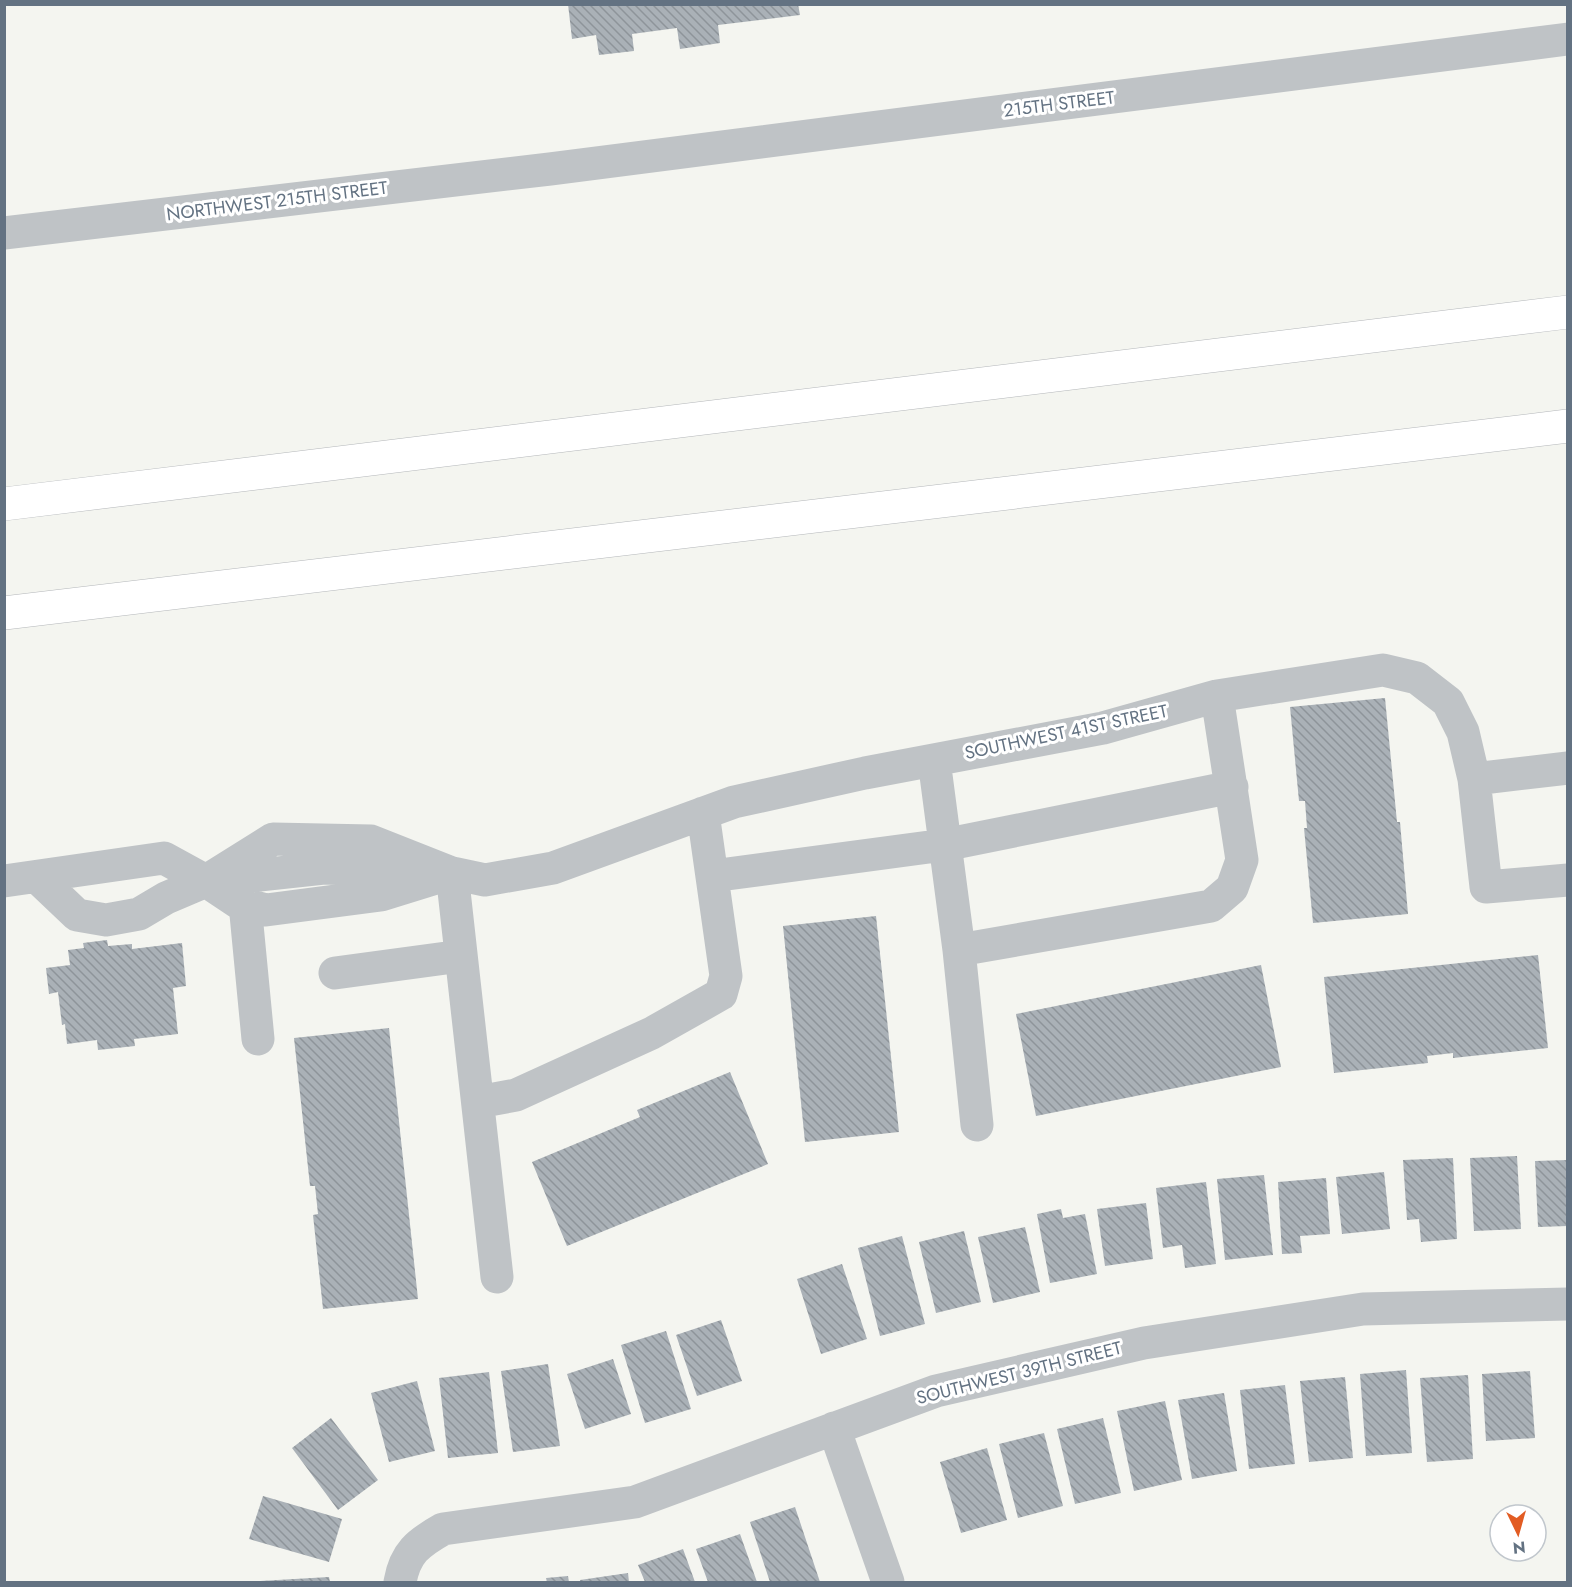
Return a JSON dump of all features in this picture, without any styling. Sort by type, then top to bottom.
[{"type":"highway","points":[[4,504],[1568,312]]},
{"type":"highway","points":[[4,613],[1568,426]]},
{"type":"street","name":"215TH STREET","points":[[550,169],[1568,39]]},
{"type":"street","name":"NORTHWEST 215TH STREET","points":[[4,233],[550,169]]},
{"type":"street","name":"SOUTHWEST 41ST STREET","points":[[206,881],[273,839],[371,841],[452,873],[485,880],[553,868],[734,802],[934,760],[1103,728],[1217,696],[1383,670],[1417,678],[1448,702],[1463,732],[1474,779],[1486,887],[1568,880]]},
{"type":"street","points":[[959,950],[1211,906],[1232,888],[1242,860],[1217,696]]},
{"type":"street","points":[[934,760],[959,950],[977,1125]]},
{"type":"street","points":[[1474,779],[1568,768]]},
{"type":"street","points":[[712,876],[944,845],[1232,787]]},
{"type":"street","points":[[478,1102],[516,1095],[652,1033],[720,994],[726,976],[703,813]]},
{"type":"street","name":"SOUTHWEST 41ST STREET","points":[[4,881],[164,858],[206,881],[239,903],[266,910],[381,895],[452,873]]},
{"type":"street","points":[[452,873],[497,1277]]},
{"type":"street","points":[[37,877],[76,915],[106,920],[139,914],[166,898],[206,881]]},
{"type":"street","points":[[245,904],[258,1038]]},
{"type":"street","points":[[335,973],[461,956]]},
{"type":"street","name":"SOUTHWEST 39TH STREET","points":[[400,1582],[403,1565],[420,1542],[443,1528],[635,1502],[936,1391],[1144,1343],[1363,1309],[1568,1304]]},
{"type":"street","points":[[834,1428],[888,1582]]},
{"type":"building","points":[[568,4],[798,4],[800,15],[718,25],[720,43],[680,49],[677,28],[632,34],[634,51],[599,55],[596,35],[572,39]]},
{"type":"building","points":[[1385,698],[1408,914],[1313,923],[1304,828],[1307,828],[1305,801],[1299,801],[1290,707]]},
{"type":"building","points":[[876,916],[899,1132],[805,1142],[783,926]]},
{"type":"building","points":[[107,940],[108,946],[132,944],[132,949],[182,943],[186,986],[173,988],[178,1034],[134,1039],[135,1046],[98,1050],[97,1040],[67,1044],[58,992],[49,994],[46,968],[70,965],[68,950],[84,948],[83,943]]},
{"type":"building","points":[[1538,955],[1548,1048],[1453,1058],[1453,1053],[1427,1056],[1428,1063],[1334,1073],[1324,977]]},
{"type":"building","points":[[1261,965],[1281,1067],[1036,1116],[1016,1014]]},
{"type":"building","points":[[389,1028],[418,1299],[323,1309],[313,1215],[318,1214],[315,1186],[310,1186],[294,1038]]},
{"type":"building","points":[[730,1072],[768,1164],[567,1246],[532,1162],[640,1117],[637,1110]]},
{"type":"building","points":[[1517,1156],[1521,1229],[1474,1231],[1470,1158]]},
{"type":"building","points":[[1453,1158],[1457,1239],[1421,1242],[1419,1219],[1407,1220],[1403,1160]]},
{"type":"building","points":[[1568,1160],[1568,1226],[1538,1227],[1535,1161]]},
{"type":"building","points":[[1384,1172],[1390,1229],[1342,1234],[1336,1177]]},
{"type":"building","points":[[1264,1175],[1273,1255],[1225,1260],[1217,1179]]},
{"type":"building","points":[[1326,1178],[1330,1234],[1300,1236],[1302,1253],[1282,1254],[1278,1182]]},
{"type":"building","points":[[1206,1182],[1216,1264],[1185,1268],[1182,1245],[1163,1248],[1156,1188]]},
{"type":"building","points":[[1146,1203],[1153,1259],[1105,1266],[1097,1209]]},
{"type":"building","points":[[1061,1209],[1063,1218],[1085,1214],[1097,1274],[1050,1283],[1037,1214]]},
{"type":"building","points":[[1025,1227],[1040,1292],[993,1303],[978,1237]]},
{"type":"building","points":[[964,1231],[981,1302],[936,1313],[919,1242]]},
{"type":"building","points":[[902,1236],[925,1324],[880,1336],[858,1248]]},
{"type":"building","points":[[842,1264],[867,1339],[821,1354],[797,1279]]},
{"type":"building","points":[[721,1320],[742,1381],[697,1396],[676,1335]]},
{"type":"building","points":[[666,1331],[691,1409],[645,1423],[621,1345]]},
{"type":"building","points":[[613,1359],[631,1414],[585,1429],[567,1374]]},
{"type":"building","points":[[548,1364],[560,1446],[513,1452],[501,1371]]},
{"type":"building","points":[[1406,1370],[1412,1453],[1366,1456],[1360,1374]]},
{"type":"building","points":[[1530,1371],[1535,1438],[1486,1441],[1482,1374]]},
{"type":"building","points":[[489,1372],[498,1453],[448,1458],[439,1378]]},
{"type":"building","points":[[1468,1375],[1473,1459],[1427,1462],[1420,1378]]},
{"type":"building","points":[[1345,1377],[1353,1458],[1309,1462],[1300,1381]]},
{"type":"building","points":[[417,1381],[435,1451],[389,1462],[371,1393]]},
{"type":"building","points":[[1285,1385],[1295,1464],[1249,1469],[1240,1390]]},
{"type":"building","points":[[1224,1393],[1237,1471],[1192,1479],[1178,1400]]},
{"type":"building","points":[[1165,1401],[1182,1480],[1134,1491],[1117,1411]]},
{"type":"building","points":[[331,1418],[378,1480],[338,1510],[292,1448]]},
{"type":"building","points":[[1103,1418],[1121,1493],[1075,1504],[1057,1429]]},
{"type":"building","points":[[1044,1433],[1063,1506],[1018,1518],[999,1444]]},
{"type":"building","points":[[987,1448],[1007,1520],[961,1533],[940,1462]]},
{"type":"building","points":[[263,1496],[342,1519],[329,1562],[249,1539]]},
{"type":"building","points":[[795,1507],[820,1582],[770,1582],[750,1522]]},
{"type":"building","points":[[740,1534],[757,1582],[708,1582],[696,1549]]},
{"type":"building","points":[[683,1549],[695,1582],[645,1582],[638,1565]]},
{"type":"building","points":[[628,1573],[629,1582],[580,1582],[580,1580]]},
{"type":"building","points":[[568,1576],[569,1582],[547,1582],[546,1578]]},
{"type":"building","points":[[329,1577],[330,1582],[260,1582],[260,1581]]}]
